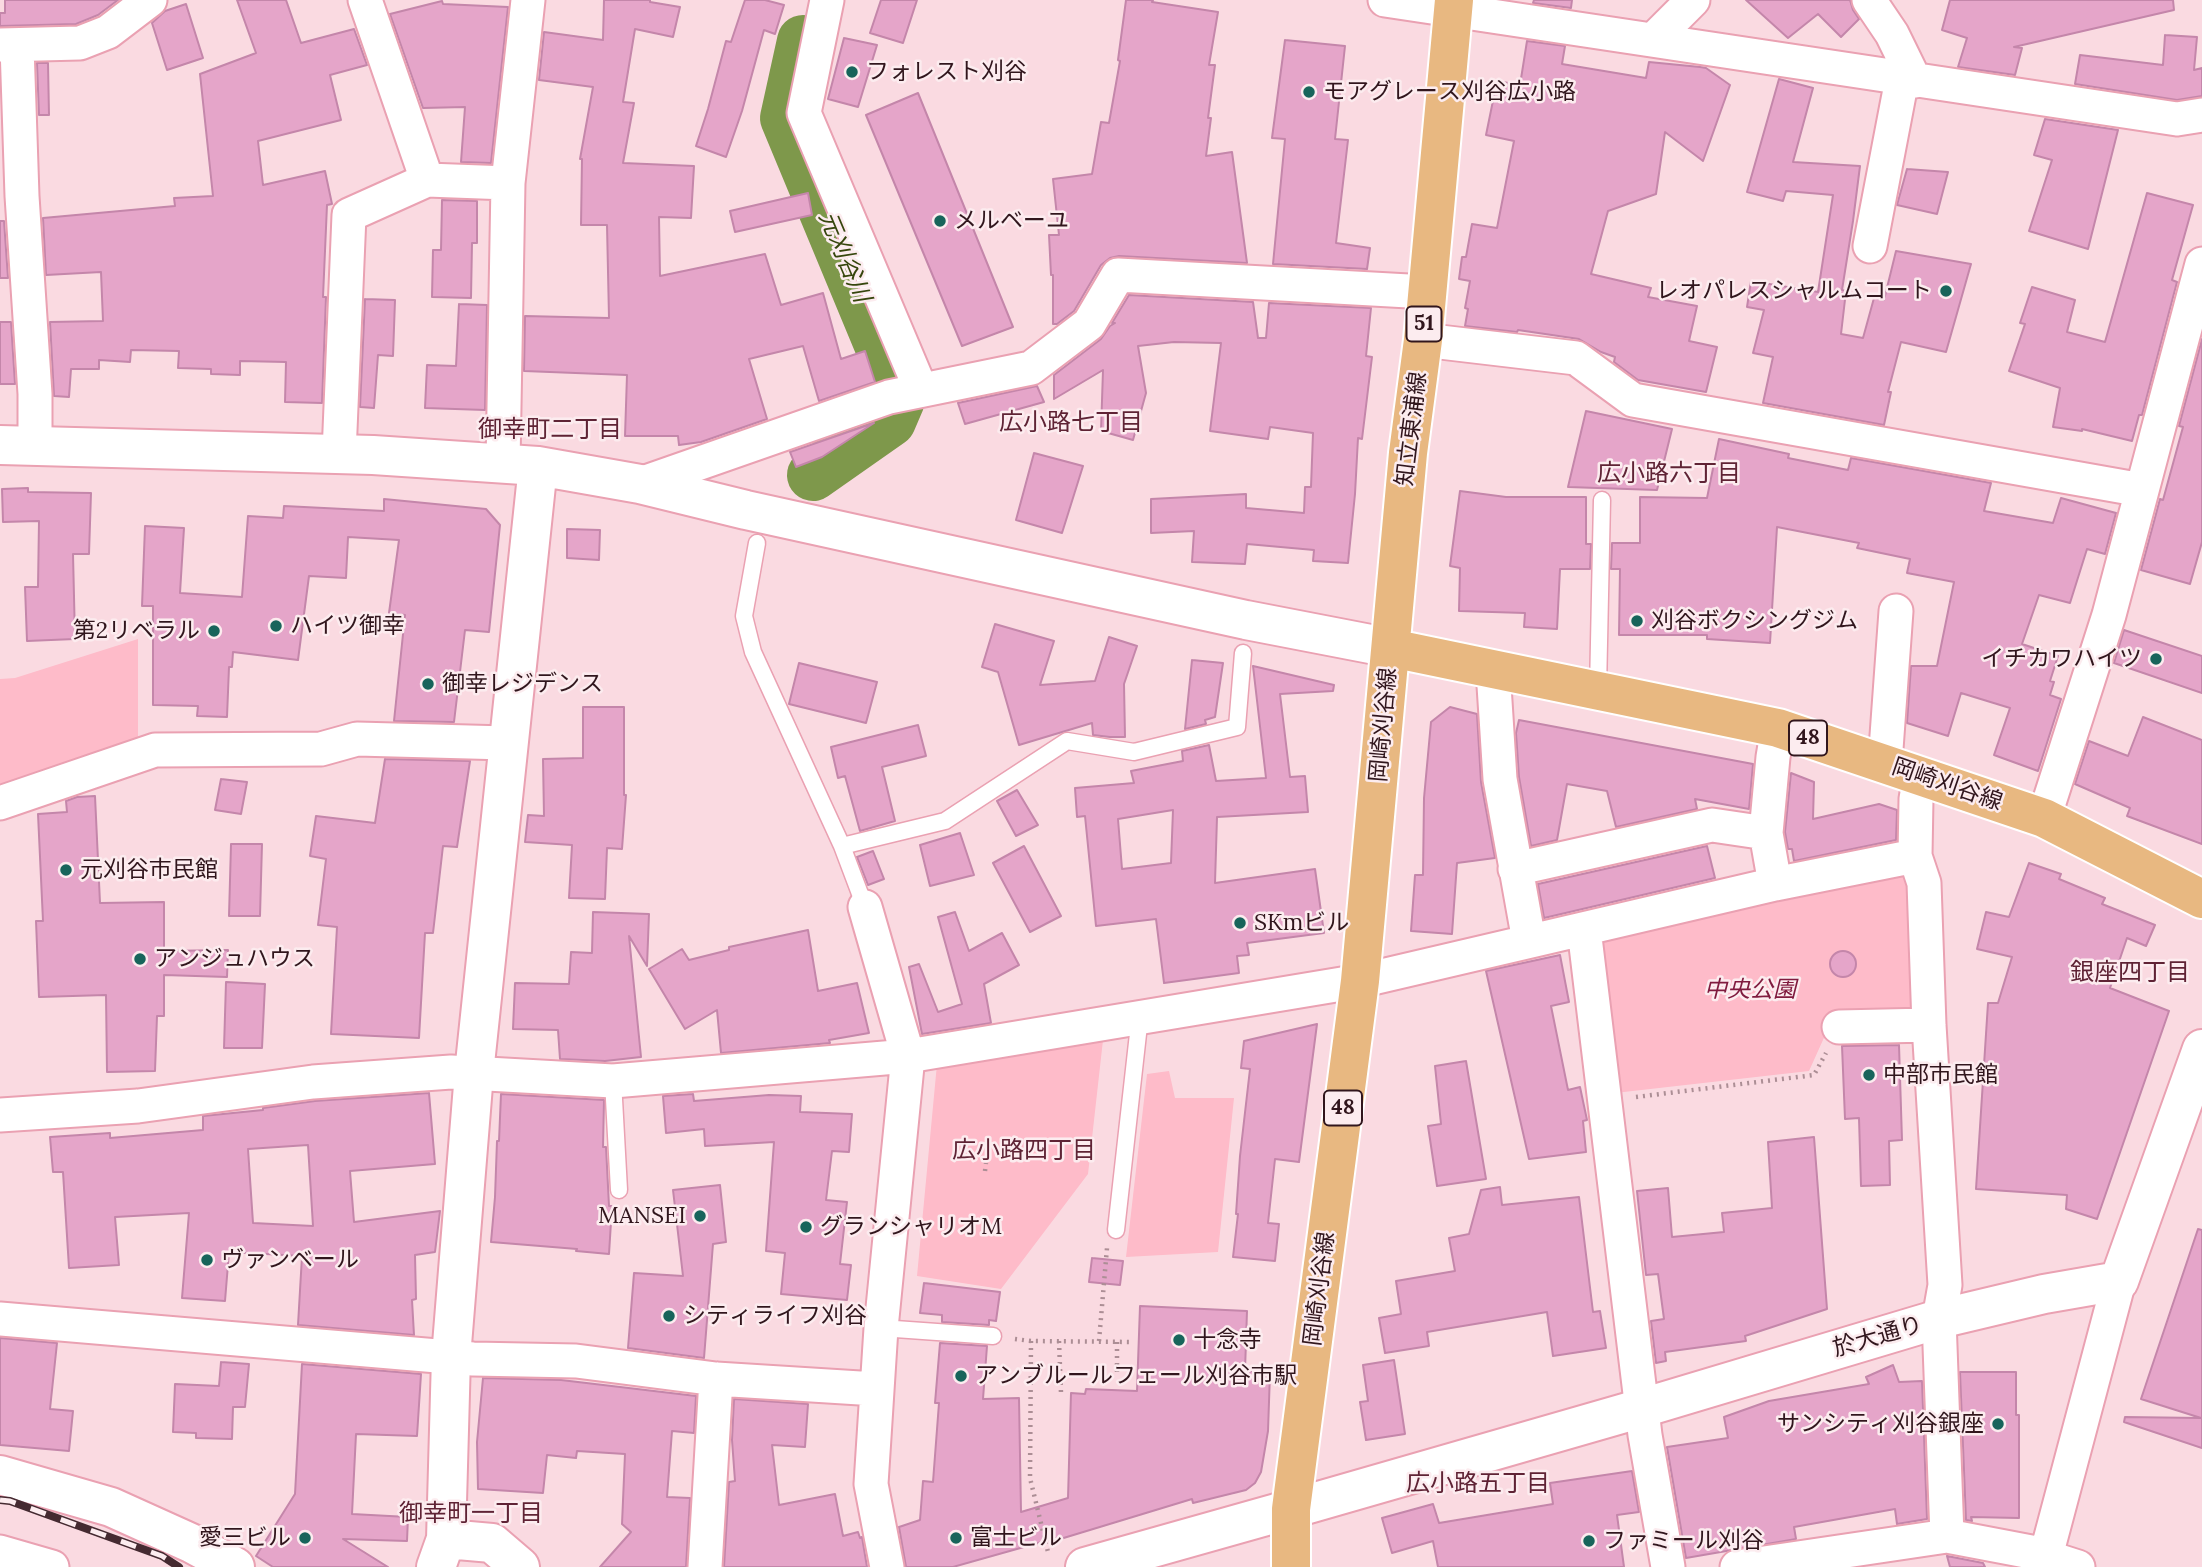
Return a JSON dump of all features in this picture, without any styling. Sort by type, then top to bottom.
[{"type":"main road","name":"知立東浦線","points":[[1391,648],[1454,5]]},
{"type":"main road","name":"岡崎刈谷線","points":[[1291,1567],[1291,1509],[1360,981],[1391,648],[1778,728],[2044,818],[2202,899]]},
{"type":"street","points":[[150,0],[108,32],[80,43],[8,45],[22,196],[35,394],[18,446],[339,454],[520,464],[640,484],[746,510],[1179,605],[1391,648]]},
{"type":"street","points":[[365,0],[427,180]]},
{"type":"street","points":[[520,1567],[492,1543],[441,1553],[451,1357],[474,1073],[507,743],[520,464],[508,184],[528,0]]},
{"type":"street","points":[[827,0],[804,113],[907,393]]},
{"type":"street","points":[[1385,0],[1454,5],[1653,40],[2177,119],[2202,115]]},
{"type":"street","points":[[1653,40],[1693,0]]},
{"type":"street","points":[[1869,0],[1892,34],[1909,80],[1870,246]]},
{"type":"street","points":[[339,454],[349,215],[427,180],[508,184]]},
{"type":"street","points":[[2044,818],[2109,615],[2202,264]]},
{"type":"street","points":[[640,484],[907,393],[1031,368],[1089,324],[1118,275],[1427,292]]},
{"type":"street","points":[[1423,340],[1576,358],[1633,400],[2142,491]]},
{"type":"street","points":[[1896,611],[1902,769],[1916,799],[1916,856],[1924,883],[1929,1025],[1945,1284],[1939,1319],[1947,1536]]},
{"type":"street","points":[[1493,670],[1500,779],[1529,941]]},
{"type":"street","points":[[1775,884],[1766,833],[1778,728]]},
{"type":"street","points":[[0,803],[155,750],[321,749],[357,739],[507,743]]},
{"type":"street","points":[[1515,869],[1712,825],[1766,833]]},
{"type":"street","points":[[0,1115],[138,1106],[313,1082],[451,1072],[613,1081],[908,1056],[1360,981],[1775,884],[1916,856]]},
{"type":"street","points":[[865,907],[908,1056],[881,1328],[871,1484],[887,1567]]},
{"type":"street","points":[[1584,929],[1642,1408],[1668,1567]]},
{"type":"street","points":[[1839,1027],[1929,1025]]},
{"type":"street","points":[[2044,1561],[2119,1281],[2202,1049]]},
{"type":"street","name":"於大通り","points":[[1085,1567],[1642,1408],[1939,1319],[2044,1294],[2119,1281]]},
{"type":"street","points":[[0,1319],[451,1357],[576,1361],[716,1379],[876,1390]]},
{"type":"street","points":[[705,1567],[716,1379]]},
{"type":"street","points":[[0,1475],[111,1507],[193,1544],[235,1567]]},
{"type":"street","points":[[1737,1567],[1947,1536],[2078,1567]]},
{"type":"street","points":[[0,1552],[52,1567]]},
{"type":"lane","points":[[1598,692],[1602,500]]},
{"type":"lane","points":[[757,543],[744,617],[753,652],[842,846],[865,907]]},
{"type":"lane","points":[[842,846],[945,821],[1067,741],[1134,751],[1237,727],[1243,653]]},
{"type":"lane","points":[[1116,1230],[1140,1016]]},
{"type":"lane","points":[[613,1081],[619,1190]]},
{"type":"lane","points":[[881,1328],[993,1336]]},
{"type":"path","points":[[1604,1101],[1814,1075],[1839,1027]]},
{"type":"path","points":[[985,1171],[986,1163]]},
{"type":"path","points":[[1099,1341],[1107,1248],[1116,1230]]},
{"type":"path","points":[[993,1336],[1031,1341],[1133,1342]]},
{"type":"path","points":[[1031,1341],[1030,1478],[1048,1552]]},
{"type":"path","points":[[1059,1341],[1060,1393]]},
{"type":"path","points":[[1117,1342],[1117,1376]]},
{"type":"green space","points":[[138,639],[138,751],[0,791],[0,679],[15,678]]},
{"type":"green space","name":"中央公園","points":[[1890,871],[1910,880],[1918,1013],[1832,1020],[1809,1071],[1615,1093],[1594,937]]},
{"type":"green space","points":[[1103,1040],[1088,1174],[1001,1289],[917,1276],[937,1064]]},
{"type":"green space","points":[[1169,1071],[1175,1098],[1234,1098],[1218,1252],[1126,1257],[1147,1074]]},
{"type":"building","points":[[5,0],[118,0],[98,15],[76,24],[0,26],[0,13],[5,13]]},
{"type":"building","points":[[237,0],[286,0],[301,43],[354,29],[367,65],[330,75],[341,120],[258,141],[263,185],[325,171],[332,204],[327,205],[322,403],[285,402],[286,362],[240,361],[240,375],[211,374],[211,369],[178,368],[179,351],[131,350],[130,362],[99,360],[99,369],[71,369],[69,397],[54,396],[50,322],[103,321],[101,272],[46,275],[43,218],[175,206],[174,198],[213,196],[200,74],[256,53]]},
{"type":"building","points":[[604,0],[650,0],[680,7],[673,37],[635,29],[623,102],[634,103],[623,163],[694,166],[691,218],[659,217],[660,276],[765,254],[781,305],[823,293],[841,359],[865,351],[875,382],[819,401],[803,346],[749,359],[767,419],[701,442],[679,445],[678,436],[625,436],[627,375],[524,371],[525,316],[609,318],[607,225],[581,225],[580,159],[593,87],[539,80],[544,32],[603,40]]},
{"type":"building","points":[[745,0],[765,0],[784,5],[775,34],[764,30],[742,111],[726,157],[696,146],[726,41],[731,42]]},
{"type":"building","points":[[881,0],[917,0],[903,43],[870,33]]},
{"type":"building","points":[[1126,0],[1153,0],[1152,2],[1218,12],[1209,65],[1215,65],[1206,156],[1232,152],[1247,263],[1119,256],[1110,258],[1101,265],[1074,311],[1057,324],[1053,324],[1053,275],[1049,235],[1059,235],[1053,179],[1092,174],[1101,122],[1109,123],[1120,61]]},
{"type":"building","points":[[1534,0],[1572,0],[1571,8],[1533,3]]},
{"type":"building","points":[[1746,0],[1850,0],[1859,19],[1841,37],[1818,14],[1788,38]]},
{"type":"building","points":[[1950,0],[2173,0],[2174,10],[2014,47],[2022,48],[2015,75],[1958,67],[1967,38],[1942,30]]},
{"type":"building","points":[[442,1],[443,4],[508,7],[491,163],[461,162],[465,107],[423,108],[390,14]]},
{"type":"building","points":[[186,4],[203,58],[167,70],[152,23],[165,11]]},
{"type":"building","points":[[2165,35],[2197,37],[2194,70],[2202,68],[2202,96],[2177,100],[2075,84],[2080,55],[2163,65]]},
{"type":"building","name":"フォレスト刈谷","points":[[844,38],[877,45],[858,107],[828,99]]},
{"type":"building","name":"モアグレース刈谷広小路","points":[[1285,40],[1345,46],[1335,139],[1348,140],[1336,243],[1370,248],[1367,269],[1273,264],[1285,139],[1272,138]]},
{"type":"building","points":[[1527,41],[1565,46],[1562,64],[1646,78],[1649,62],[1700,67],[1706,68],[1730,85],[1703,161],[1665,132],[1656,194],[1608,211],[1591,274],[1651,288],[1648,297],[1697,306],[1689,341],[1717,347],[1706,392],[1638,380],[1614,362],[1615,357],[1579,339],[1465,326],[1470,281],[1459,279],[1462,257],[1466,257],[1472,224],[1497,228],[1514,141],[1486,135],[1497,81],[1520,85]]},
{"type":"building","points":[[37,63],[48,63],[49,115],[39,115]]},
{"type":"building","points":[[1779,79],[1813,88],[1793,162],[1860,166],[1842,290],[1846,291],[1841,334],[1863,338],[1874,298],[1884,300],[1896,251],[1971,264],[1946,352],[1901,342],[1888,392],[1891,392],[1884,425],[1763,403],[1773,357],[1753,353],[1764,310],[1747,307],[1751,281],[1818,292],[1833,195],[1786,191],[1783,201],[1747,192]]},
{"type":"building","name":"メルベーユ","points":[[918,93],[1013,327],[962,346],[866,115]]},
{"type":"building","points":[[2045,119],[2118,130],[2088,249],[2029,231],[2052,160],[2034,155]]},
{"type":"building","points":[[1907,169],[1948,172],[1937,214],[1897,205]]},
{"type":"building","points":[[808,193],[812,215],[735,232],[730,211]]},
{"type":"building","points":[[2147,193],[2193,205],[2172,280],[2177,282],[2142,415],[2139,415],[2132,441],[2082,429],[2053,427],[2060,388],[2009,371],[2025,324],[2020,323],[2032,287],[2075,300],[2067,332],[2105,342]]},
{"type":"building","points":[[442,200],[477,201],[477,243],[472,243],[471,298],[432,297],[433,250],[441,250]]},
{"type":"building","points":[[0,221],[4,221],[8,278],[0,278]]},
{"type":"building","points":[[1129,295],[1253,302],[1258,338],[1266,338],[1269,303],[1371,308],[1366,356],[1372,357],[1362,439],[1358,438],[1348,563],[1313,561],[1314,550],[1247,544],[1245,564],[1192,562],[1194,531],[1151,533],[1151,499],[1246,494],[1246,508],[1304,513],[1305,487],[1311,487],[1313,433],[1270,427],[1268,439],[1210,431],[1221,343],[1174,342],[1138,346],[1146,393],[1133,440],[1101,431],[1103,370],[1054,399],[1054,375],[1101,339],[1115,323],[1112,323]]},
{"type":"building","points":[[365,299],[395,300],[393,356],[378,355],[374,408],[360,407]]},
{"type":"building","points":[[459,304],[487,305],[485,410],[425,408],[427,365],[456,366]]},
{"type":"building","points":[[0,322],[11,322],[15,384],[0,384]]},
{"type":"building","points":[[2202,339],[2202,542],[2190,584],[2141,570],[2183,427],[2179,426]]},
{"type":"building","points":[[1037,386],[1044,402],[965,424],[958,403]]},
{"type":"building","points":[[1586,411],[1672,429],[1657,490],[1568,487]]},
{"type":"building","points":[[874,423],[822,457],[796,467],[790,452]]},
{"type":"building","points":[[1719,439],[1789,454],[1788,458],[1848,470],[1851,458],[1991,483],[1984,511],[2053,523],[2061,498],[2116,513],[2105,554],[2087,549],[2070,603],[2039,595],[2022,644],[2058,656],[2050,681],[2054,682],[2050,695],[2061,699],[2038,771],[1994,755],[2010,708],[1961,693],[1948,736],[1907,723],[1911,666],[1937,666],[1954,582],[1907,573],[1910,559],[1857,548],[1859,543],[1777,527],[1770,643],[1707,639],[1707,635],[1619,635],[1620,569],[1611,569],[1612,543],[1640,543],[1640,497],[1707,498]]},
{"type":"building","points":[[1034,453],[1083,466],[1062,533],[1016,520]]},
{"type":"building","points":[[28,488],[28,492],[91,493],[89,554],[73,554],[75,639],[27,641],[25,587],[38,587],[39,521],[3,522],[2,489]]},
{"type":"building","points":[[1460,491],[1506,497],[1586,497],[1586,544],[1591,544],[1590,569],[1560,569],[1557,629],[1524,627],[1525,613],[1459,611],[1460,568],[1450,566]]},
{"type":"building","points":[[384,499],[486,509],[500,525],[489,632],[465,630],[454,722],[394,721],[405,615],[389,613],[399,540],[348,537],[346,578],[309,576],[298,660],[233,652],[232,667],[229,667],[227,717],[197,716],[198,706],[153,705],[153,606],[142,606],[145,526],[184,528],[180,593],[242,597],[248,516],[283,518],[284,506],[384,511]]},
{"type":"building","points":[[567,529],[600,530],[599,560],[567,558]]},
{"type":"building","points":[[995,624],[1054,641],[1040,685],[1095,681],[1109,637],[1137,646],[1124,684],[1125,737],[1093,735],[1092,723],[1019,745],[998,672],[982,667]]},
{"type":"building","name":"イチカワハイツ","points":[[2124,630],[2202,656],[2202,693],[2114,663]]},
{"type":"building","points":[[1192,660],[1223,663],[1215,717],[1205,720],[1206,724],[1185,729]]},
{"type":"building","points":[[799,663],[877,682],[866,723],[789,704]]},
{"type":"building","points":[[1253,666],[1334,685],[1333,691],[1280,694],[1290,777],[1305,776],[1308,812],[1217,817],[1215,883],[1315,869],[1324,933],[1247,943],[1249,955],[1237,956],[1239,973],[1164,983],[1156,919],[1096,926],[1085,816],[1077,817],[1075,788],[1134,783],[1131,771],[1183,761],[1182,751],[1209,745],[1216,781],[1266,778]],"holes":[[[1173,810],[1171,863],[1122,869],[1118,819]]]},
{"type":"building","points":[[583,707],[624,707],[626,795],[622,849],[607,848],[605,899],[569,898],[572,845],[525,842],[528,815],[544,816],[543,759],[583,758]]},
{"type":"building","points":[[1450,707],[1477,714],[1481,782],[1495,858],[1457,863],[1452,934],[1411,931],[1415,875],[1423,875],[1424,798],[1431,722]]},
{"type":"building","points":[[2143,717],[2202,740],[2202,844],[2127,816],[2130,808],[2075,784],[2089,741],[2128,756]]},
{"type":"building","points":[[1519,720],[1753,764],[1749,809],[1695,799],[1697,809],[1616,827],[1607,791],[1567,784],[1557,840],[1531,846],[1519,777],[1516,733]]},
{"type":"building","points":[[918,725],[926,756],[882,767],[895,821],[860,831],[845,776],[838,778],[831,747]]},
{"type":"building","points":[[385,759],[470,761],[457,847],[443,846],[433,933],[425,933],[419,1038],[331,1034],[337,927],[318,925],[326,859],[310,856],[316,816],[375,823]]},
{"type":"building","points":[[1791,773],[1814,782],[1813,819],[1879,804],[1897,810],[1896,840],[1794,861],[1792,849],[1788,849],[1785,832]]},
{"type":"building","points":[[221,779],[247,782],[241,814],[215,810]]},
{"type":"building","points":[[1017,790],[1038,825],[1016,836],[997,801]]},
{"type":"building","points":[[95,796],[100,903],[164,902],[164,951],[228,950],[227,977],[164,975],[164,1016],[157,1016],[155,1071],[107,1072],[106,995],[39,997],[36,921],[43,921],[38,814],[67,812],[66,801]]},
{"type":"building","points":[[960,833],[974,875],[930,886],[920,845]]},
{"type":"building","points":[[231,844],[262,844],[260,916],[229,916]]},
{"type":"building","points":[[1024,846],[1061,916],[1030,932],[993,863]]},
{"type":"building","points":[[1707,846],[1715,878],[1544,918],[1538,884]]},
{"type":"building","points":[[873,851],[884,879],[868,885],[857,857]]},
{"type":"building","points":[[2029,863],[2061,874],[2059,879],[2105,898],[2102,904],[2155,925],[2146,946],[2127,938],[2110,988],[2169,1011],[2097,1219],[2066,1209],[2067,1195],[1976,1189],[1988,1003],[1998,1003],[2012,957],[1977,949],[1986,912],[2009,917]]},
{"type":"building","points":[[593,912],[649,914],[647,966],[629,936],[641,1057],[605,1061],[560,1059],[558,1030],[513,1029],[515,983],[569,984],[571,952],[592,953]]},
{"type":"building","points":[[955,912],[969,951],[1002,933],[1019,965],[984,984],[991,1023],[922,1034],[909,967],[919,964],[938,1012],[962,1004],[938,917]]},
{"type":"building","points":[[808,930],[818,991],[857,983],[869,1033],[829,1040],[830,1043],[721,1053],[717,1010],[685,1029],[649,969],[682,949],[689,960],[729,950],[729,947]]},
{"type":"building","points":[[1843,951],[1852,955],[1856,964],[1852,973],[1843,977],[1834,973],[1830,964],[1834,955]]},
{"type":"building","points":[[1560,955],[1569,1002],[1551,1006],[1568,1090],[1580,1087],[1587,1120],[1583,1121],[1586,1152],[1529,1159],[1486,971]]},
{"type":"building","points":[[226,982],[265,984],[262,1048],[224,1048]]},
{"type":"building","points":[[1317,1024],[1299,1162],[1275,1159],[1268,1223],[1279,1224],[1275,1261],[1233,1257],[1240,1156],[1250,1069],[1241,1068],[1244,1041]]},
{"type":"building","points":[[1899,1045],[1902,1140],[1889,1141],[1890,1185],[1861,1186],[1859,1118],[1845,1119],[1842,1046]]},
{"type":"building","points":[[1466,1061],[1486,1179],[1437,1186],[1428,1126],[1441,1124],[1435,1066]]},
{"type":"building","points":[[429,1093],[435,1164],[350,1171],[354,1222],[440,1211],[435,1252],[415,1255],[416,1299],[412,1300],[414,1335],[298,1325],[302,1256],[229,1252],[225,1301],[182,1298],[189,1213],[115,1217],[119,1265],[69,1268],[63,1172],[53,1172],[50,1137],[110,1133],[110,1138],[203,1130],[203,1116],[315,1101]],"holes":[[[308,1145],[313,1226],[253,1223],[248,1149]]]},
{"type":"building","points":[[501,1094],[604,1100],[603,1147],[606,1147],[609,1206],[612,1206],[609,1254],[491,1242]]},
{"type":"building","points":[[693,1094],[694,1101],[769,1095],[801,1096],[800,1112],[852,1114],[849,1152],[832,1151],[826,1200],[847,1202],[840,1264],[851,1265],[847,1300],[781,1294],[785,1253],[766,1251],[774,1142],[705,1146],[704,1129],[666,1133],[663,1096]]},
{"type":"building","points":[[1814,1137],[1827,1309],[1745,1336],[1746,1341],[1665,1352],[1666,1361],[1656,1363],[1651,1321],[1664,1319],[1658,1274],[1646,1275],[1637,1191],[1668,1188],[1672,1237],[1724,1232],[1722,1213],[1772,1208],[1768,1142]]},
{"type":"building","name":"シティライフ刈谷","points":[[720,1185],[726,1242],[713,1244],[704,1358],[628,1348],[634,1273],[683,1276],[673,1190]]},
{"type":"building","points":[[1500,1187],[1502,1205],[1579,1197],[1593,1312],[1600,1311],[1606,1348],[1553,1356],[1547,1312],[1427,1332],[1429,1346],[1385,1353],[1379,1318],[1401,1314],[1396,1281],[1455,1271],[1449,1238],[1469,1234],[1481,1190]]},
{"type":"building","points":[[2198,1229],[2202,1230],[2202,1448],[2124,1422],[2125,1417],[2201,1418],[2141,1399]]},
{"type":"building","points":[[1092,1258],[1123,1261],[1120,1285],[1089,1282]]},
{"type":"building","points":[[924,1283],[1000,1292],[996,1321],[989,1320],[989,1325],[942,1322],[942,1315],[920,1313]]},
{"type":"building","points":[[1140,1306],[1247,1311],[1245,1371],[1270,1373],[1268,1431],[1261,1472],[1255,1483],[1246,1490],[1193,1503],[1192,1499],[1057,1540],[1056,1538],[953,1567],[906,1567],[899,1527],[920,1520],[923,1481],[933,1482],[940,1343],[987,1346],[983,1399],[1019,1398],[1021,1512],[1068,1498],[1071,1393],[1085,1394],[1086,1389],[1137,1391]]},
{"type":"building","points":[[0,1338],[57,1343],[50,1409],[73,1411],[69,1451],[0,1445]]},
{"type":"building","points":[[1394,1360],[1405,1434],[1366,1440],[1360,1402],[1368,1401],[1363,1365]]},
{"type":"building","points":[[221,1362],[249,1364],[245,1407],[233,1407],[232,1439],[196,1438],[196,1433],[173,1432],[175,1384],[219,1386]]},
{"type":"building","points":[[302,1364],[421,1374],[417,1436],[356,1434],[352,1514],[408,1517],[407,1541],[343,1539],[388,1567],[273,1567],[256,1556],[295,1494]]},
{"type":"building","points":[[1893,1365],[1899,1382],[1922,1381],[1927,1519],[1897,1524],[1895,1509],[1794,1527],[1796,1539],[1686,1558],[1667,1447],[1728,1438],[1724,1417],[1769,1401],[1869,1384],[1866,1377]]},
{"type":"building","name":"サンシティ刈谷銀座","points":[[1960,1372],[2016,1372],[2016,1415],[2019,1415],[2019,1518],[1971,1517],[1972,1521],[1966,1520]]},
{"type":"building","points":[[483,1378],[561,1380],[696,1396],[694,1433],[672,1431],[667,1497],[690,1498],[686,1567],[600,1567],[631,1532],[622,1524],[625,1454],[577,1451],[576,1458],[547,1455],[543,1493],[478,1489],[477,1442]]},
{"type":"building","points":[[734,1399],[808,1404],[805,1447],[772,1445],[779,1505],[835,1494],[843,1536],[858,1532],[860,1538],[862,1537],[867,1567],[724,1567],[729,1482],[735,1481],[732,1440]]},
{"type":"building","points":[[1632,1471],[1639,1512],[1617,1515],[1624,1567],[1438,1567],[1433,1541],[1392,1553],[1382,1518],[1433,1504],[1439,1523],[1553,1504],[1550,1483]]},
{"type":"building","points":[[1947,1556],[1983,1563],[1985,1567],[1950,1567]]},
{"type":"waterway","name":"元刈谷川","points":[[803,41],[786,118],[899,390],[899,400],[890,421],[813,475]]},
{"type":"railway","points":[[0,1500],[10,1501],[162,1556],[179,1567]]},
{"type":"place","name":"フォレスト刈谷","points":[[852,72]]},
{"type":"place","name":"モアグレース刈谷広小路","points":[[1309,92]]},
{"type":"place","name":"メルベーユ","points":[[940,221]]},
{"type":"place","name":"レオパレスシャルムコート","points":[[1946,291]]},
{"type":"place","name":"刈谷ボクシングジム","points":[[1637,621]]},
{"type":"place","name":"ハイツ御幸","points":[[276,626]]},
{"type":"place","name":"第2リベラル","points":[[214,631]]},
{"type":"place","name":"イチカワハイツ","points":[[2156,659]]},
{"type":"place","name":"御幸レジデンス","points":[[428,684]]},
{"type":"place","name":"元刈谷市民館","points":[[66,870]]},
{"type":"place","name":"SKmビル","points":[[1240,923]]},
{"type":"place","name":"アンジュハウス","points":[[140,959]]},
{"type":"place","name":"中部市民館","points":[[1869,1075]]},
{"type":"place","name":"MANSEI","points":[[700,1216]]},
{"type":"place","name":"グランシャリオM","points":[[806,1227]]},
{"type":"place","name":"ヴァンベール","points":[[207,1260]]},
{"type":"place","name":"シティライフ刈谷","points":[[669,1316]]},
{"type":"place","name":"十念寺","points":[[1179,1340]]},
{"type":"place","name":"アンブルールフェール刈谷市駅","points":[[961,1376]]},
{"type":"place","name":"サンシティ刈谷銀座","points":[[1998,1424]]},
{"type":"place","name":"愛三ビル","points":[[305,1538]]},
{"type":"place","name":"富士ビル","points":[[956,1538]]},
{"type":"place","name":"ファミール刈谷","points":[[1589,1541]]},
{"type":"district","name":"広小路七丁目","points":[[1071,423]]},
{"type":"district","name":"御幸町二丁目","points":[[550,430]]},
{"type":"district","name":"広小路六丁目","points":[[1669,474]]},
{"type":"district","name":"銀座四丁目","points":[[2130,973]]},
{"type":"district","name":"広小路四丁目","points":[[1024,1151]]},
{"type":"district","name":"広小路五丁目","points":[[1478,1484]]},
{"type":"district","name":"御幸町一丁目","points":[[471,1514]]}]
